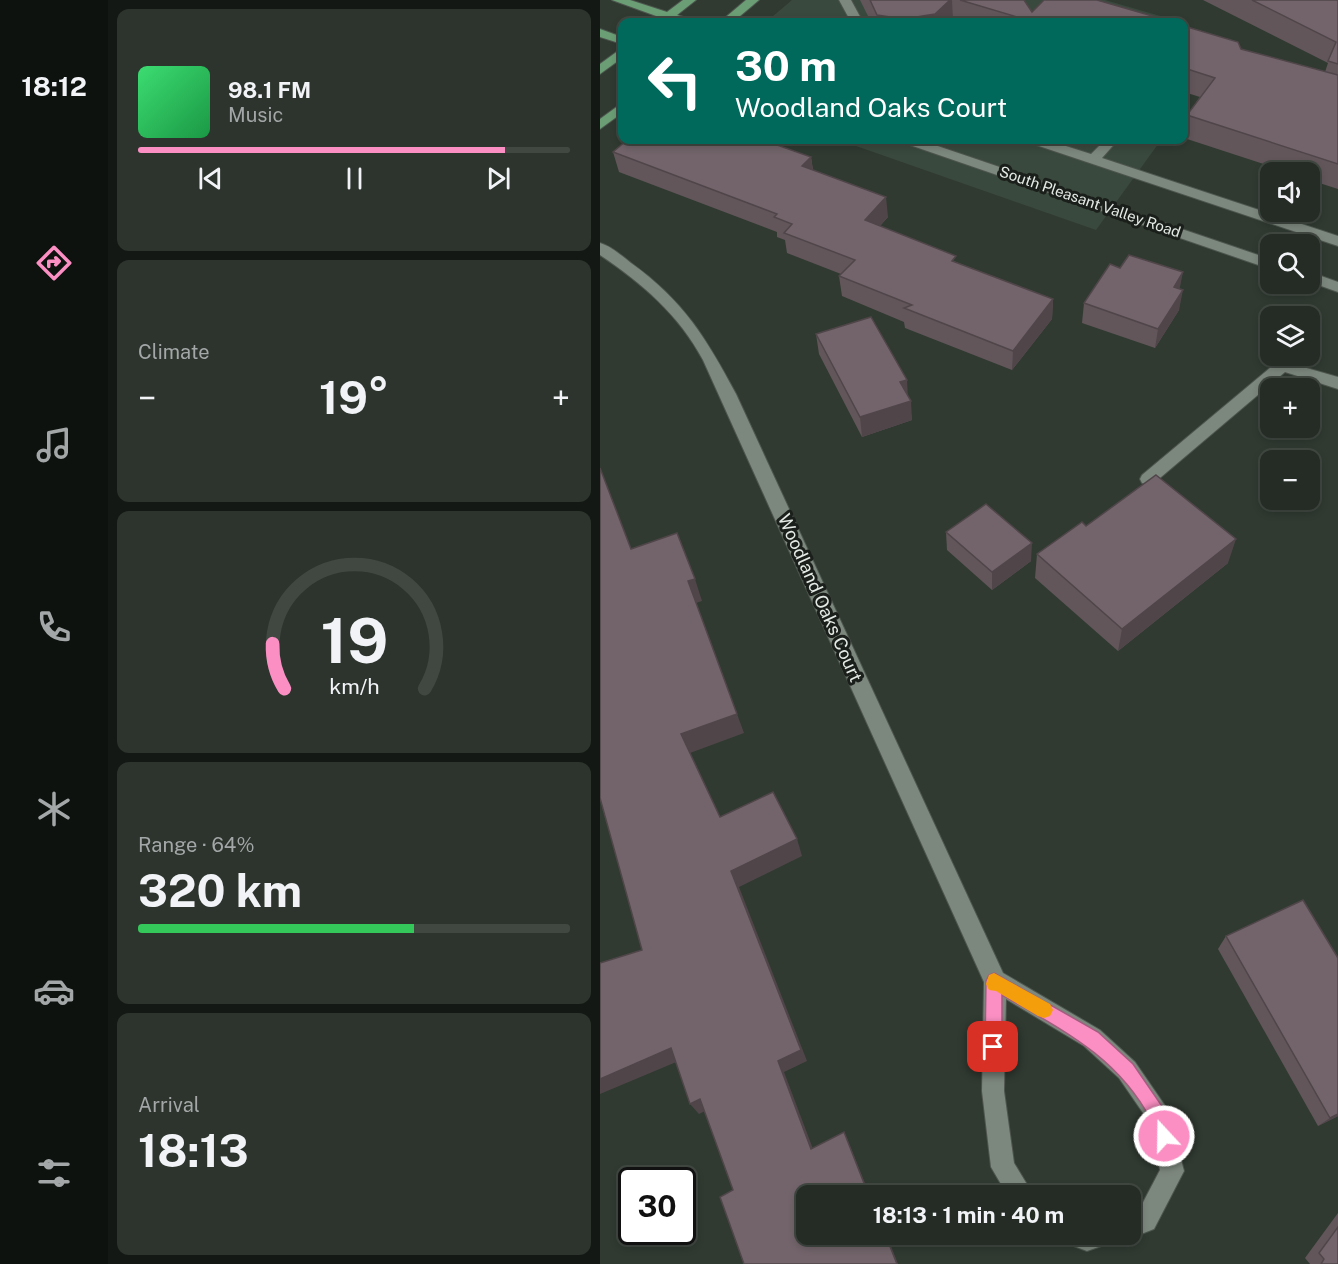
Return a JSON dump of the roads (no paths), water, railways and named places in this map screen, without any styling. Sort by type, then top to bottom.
[{"type":"main road","points":[[618,0],[660,18]]},
{"type":"main road","points":[[668,18],[690,0]]},
{"type":"main road","points":[[731,18],[753,0]]},
{"type":"main road","points":[[600,33],[618,40]]},
{"type":"main road","points":[[600,70],[618,55]]},
{"type":"main road","points":[[600,125],[618,110]]},
{"type":"street","points":[[845,0],[855,18]]},
{"type":"street","name":"South Pleasant Valley Road","points":[[921,144],[1260,261]]},
{"type":"street","points":[[1047,144],[1338,241]]},
{"type":"street","points":[[1094,159],[1108,144]]},
{"type":"street","name":"Woodland Oaks Court","points":[[600,248],[632,269],[664,297],[704,348],[728,394],[994,981],[993,1091],[1004,1167],[1015,1185]]},
{"type":"street","points":[[1320,281],[1338,287]]},
{"type":"street","points":[[1148,479],[1282,366],[1338,383]]},
{"type":"street","points":[[994,981],[1092,1038],[1127,1070],[1160,1118],[1172,1171],[1146,1221],[1141,1223]]}]
